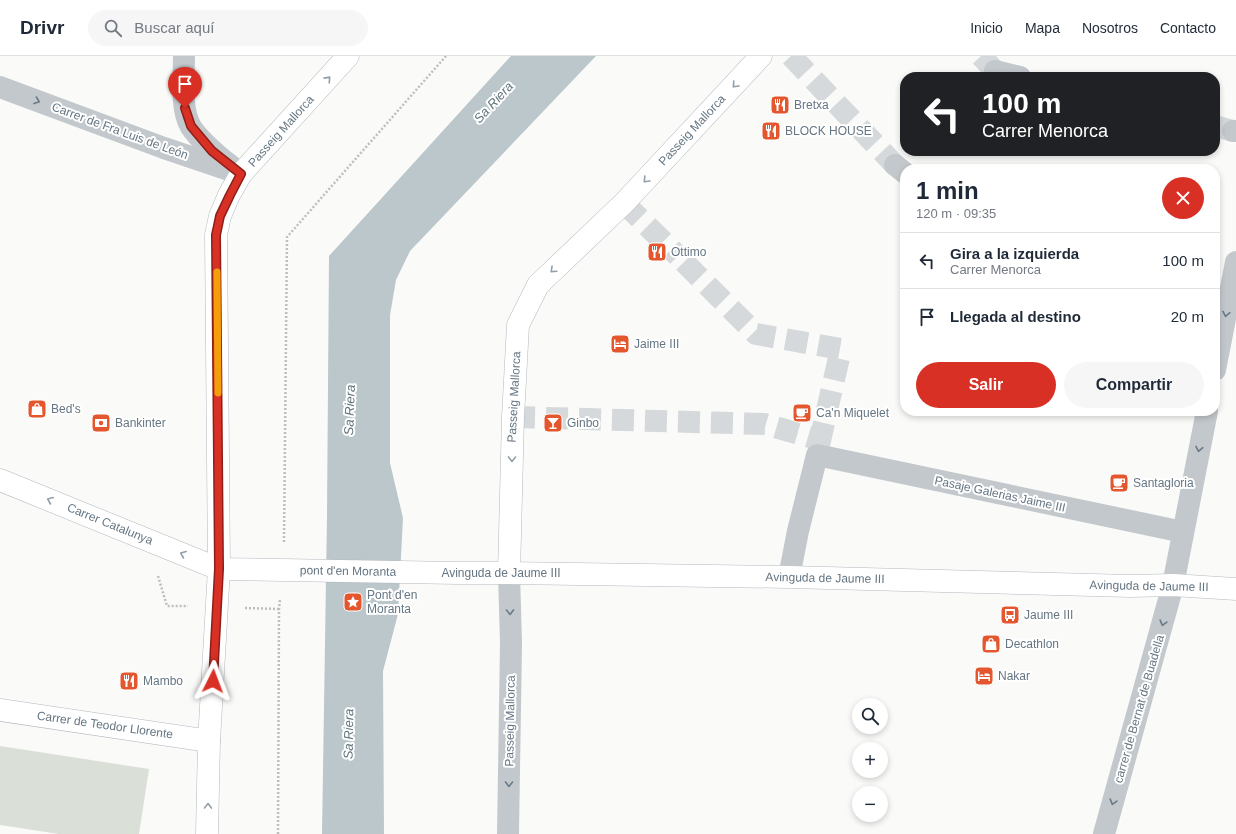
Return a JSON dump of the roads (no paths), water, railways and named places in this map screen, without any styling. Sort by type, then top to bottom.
[{"type":"street","points":[[184,56],[185,108],[191,126],[212,151],[241,174]]},
{"type":"street","name":"Passeig Mallorca","points":[[207,834],[210,741],[219,569],[216,235],[220,216],[241,174],[348,56]]},
{"type":"street","name":"Passeig Mallorca","points":[[508,834],[511,643],[509,573],[513,417],[518,325],[538,285],[624,203],[761,56]]},
{"type":"street","points":[[995,71],[999,72]]},
{"type":"street","name":"Carrer de Fra Luis de León","points":[[0,87],[157,145],[241,174]]},
{"type":"street","points":[[1220,337],[1230,271]]},
{"type":"street","name":"carrer de Bernat de Buadella","points":[[1104,834],[1173,585],[1206,416]]},
{"type":"street","name":"Pasaje Galerias Jaime III","points":[[789,577],[798,531],[817,455],[1183,532]]},
{"type":"street","name":"Carrer Catalunya","points":[[0,480],[219,569]]},
{"type":"street","name":"pont d'en Moranta","points":[[219,569],[414,572]]},
{"type":"street","name":"Avinguda de Jaume III","points":[[414,572],[789,577],[1130,586],[1173,585],[1236,589]]},
{"type":"street","name":"Carrer de Teodor Llorente","points":[[0,710],[210,741]]},
{"type":"water","name":"Sa Riera","points":[[511,56],[596,56],[410,251],[396,280],[390,315],[390,463],[403,518],[398,614],[383,671],[384,834],[322,834],[329,256]]},
{"type":"tunnel","points":[[791,56],[895,165]]},
{"type":"tunnel","points":[[981,56],[995,71]]},
{"type":"tunnel","points":[[1220,127],[1233,131]]},
{"type":"tunnel","points":[[624,203],[678,256]]},
{"type":"tunnel","points":[[684,262],[756,334],[841,349],[817,454]]},
{"type":"tunnel","points":[[513,417],[765,424],[820,440]]},
{"type":"place","name":"Bretxa","points":[[780,105]]},
{"type":"place","name":"BLOCK HOUSE","points":[[771,131]]},
{"type":"place","name":"Ottimo","points":[[657,252]]},
{"type":"place","name":"Jaime III","points":[[620,344]]},
{"type":"place","name":"Bed's","points":[[37,409]]},
{"type":"place","name":"Ca'n Miquelet","points":[[802,413]]},
{"type":"place","name":"Bankinter","points":[[101,423]]},
{"type":"place","name":"Ginbo","points":[[553,423]]},
{"type":"place","name":"Santagloria","points":[[1119,483]]},
{"type":"place","name":"Pont d'en Moranta","points":[[353,602]]},
{"type":"place","name":"Jaume III","points":[[1010,615]]},
{"type":"place","name":"Decathlon","points":[[991,644]]},
{"type":"place","name":"Nakar","points":[[984,676]]},
{"type":"place","name":"Mambo","points":[[129,681]]}]
